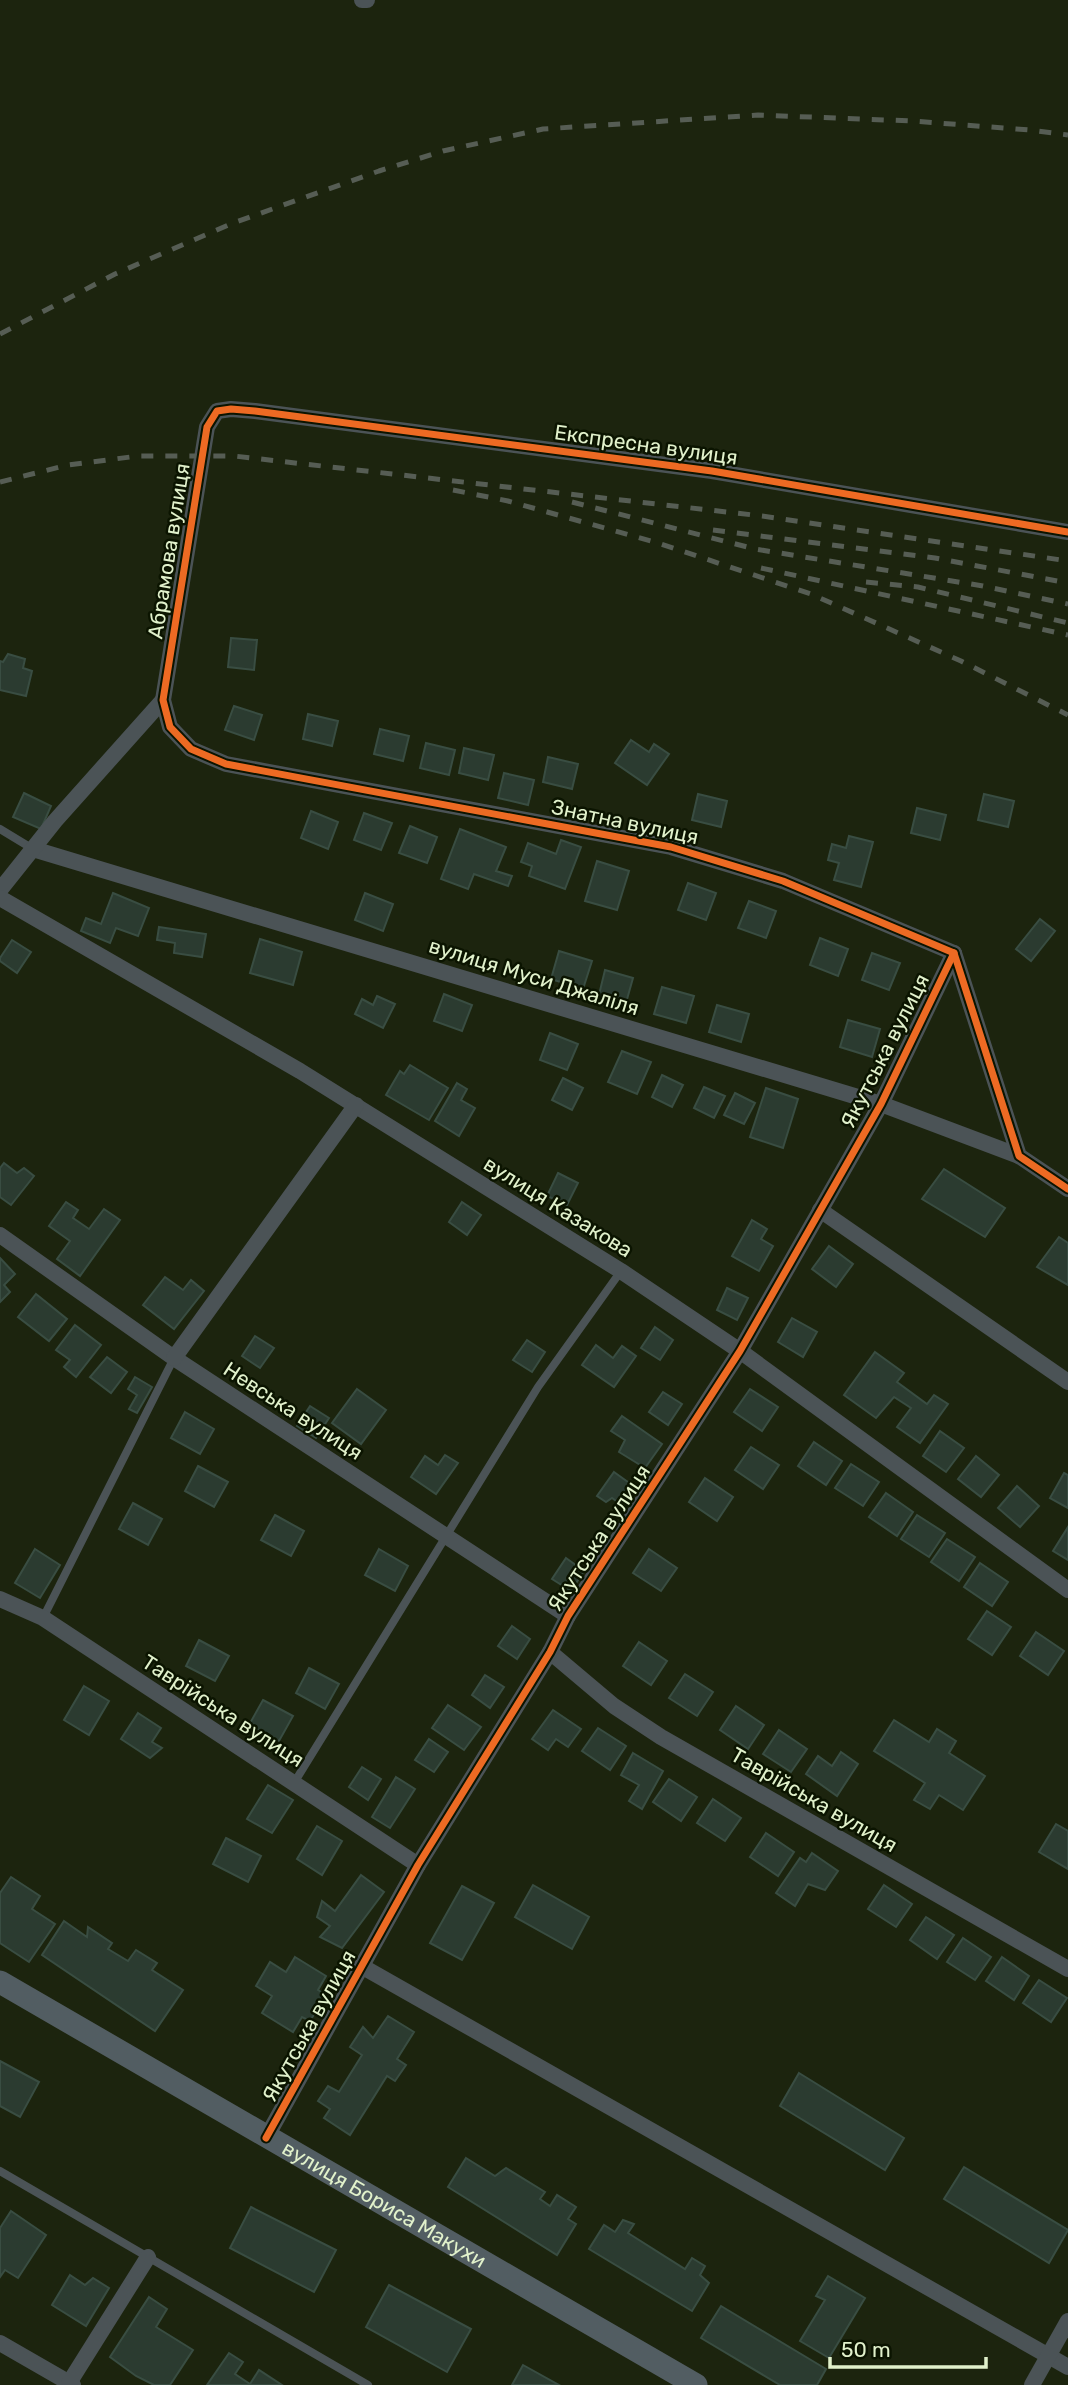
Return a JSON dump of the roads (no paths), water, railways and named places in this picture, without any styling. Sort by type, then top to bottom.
[{"type":"main road","name":"вулиця Бориса Макухи","points":[[0,1982],[696,2385]]},
{"type":"street","name":"Експресна вулиця","points":[[217,411],[255,411],[712,471],[1068,532]]},
{"type":"street","name":"Абрамова вулиця","points":[[163,700],[206,427],[217,411]]},
{"type":"street","points":[[0,890],[163,700]]},
{"type":"street","name":"Знатна вулиця","points":[[163,700],[170,727],[191,749],[226,764],[671,847],[783,881],[954,953]]},
{"type":"street","name":"вулиця Муси Джаліля","points":[[33,849],[881,1104],[1019,1156]]},
{"type":"street","name":"вулиця Казакова","points":[[0,898],[356,1105],[621,1271],[740,1351],[1068,1590]]},
{"type":"street","points":[[954,953],[1019,1156],[1068,1189]]},
{"type":"street","name":"Якутська вулиця","points":[[266,2138],[418,1864],[550,1653],[568,1616],[740,1351],[881,1104],[954,953]]},
{"type":"street","points":[[174,1358],[356,1105]]},
{"type":"street","points":[[820,1210],[1068,1381]]},
{"type":"street","name":"Невська вулиця","points":[[0,1234],[174,1358],[568,1616]]},
{"type":"street","name":"Таврійська вулиця","points":[[0,1599],[43,1618],[418,1864]]},
{"type":"street","name":"Таврійська вулиця","points":[[550,1653],[614,1706],[661,1737],[1068,1969]]},
{"type":"street","points":[[363,1967],[1068,2367]]},
{"type":"street","points":[[0,2343],[71,2384],[148,2257]]},
{"type":"street","points":[[1032,2385],[1068,2321]]},
{"type":"lane","points":[[0,829],[33,849]]},
{"type":"lane","points":[[294,1783],[538,1387],[621,1271]]},
{"type":"lane","points":[[43,1618],[174,1358]]},
{"type":"lane","points":[[0,2171],[368,2385]]},
{"type":"railway","points":[[0,334],[115,274],[233,223],[443,151],[543,129],[758,115],[912,121],[1068,135]]},
{"type":"railway","points":[[0,482],[68,465],[138,456],[234,456],[762,516],[1068,561]]},
{"type":"railway","points":[[453,490],[508,501],[658,543],[811,594],[961,661],[1068,715]]},
{"type":"railway","points":[[572,502],[755,549],[983,586],[1068,604]]},
{"type":"railway","points":[[713,530],[935,558],[1068,583]]},
{"type":"railway","points":[[761,568],[1068,635]]},
{"type":"railway","points":[[866,582],[918,587],[1068,623]]}]
